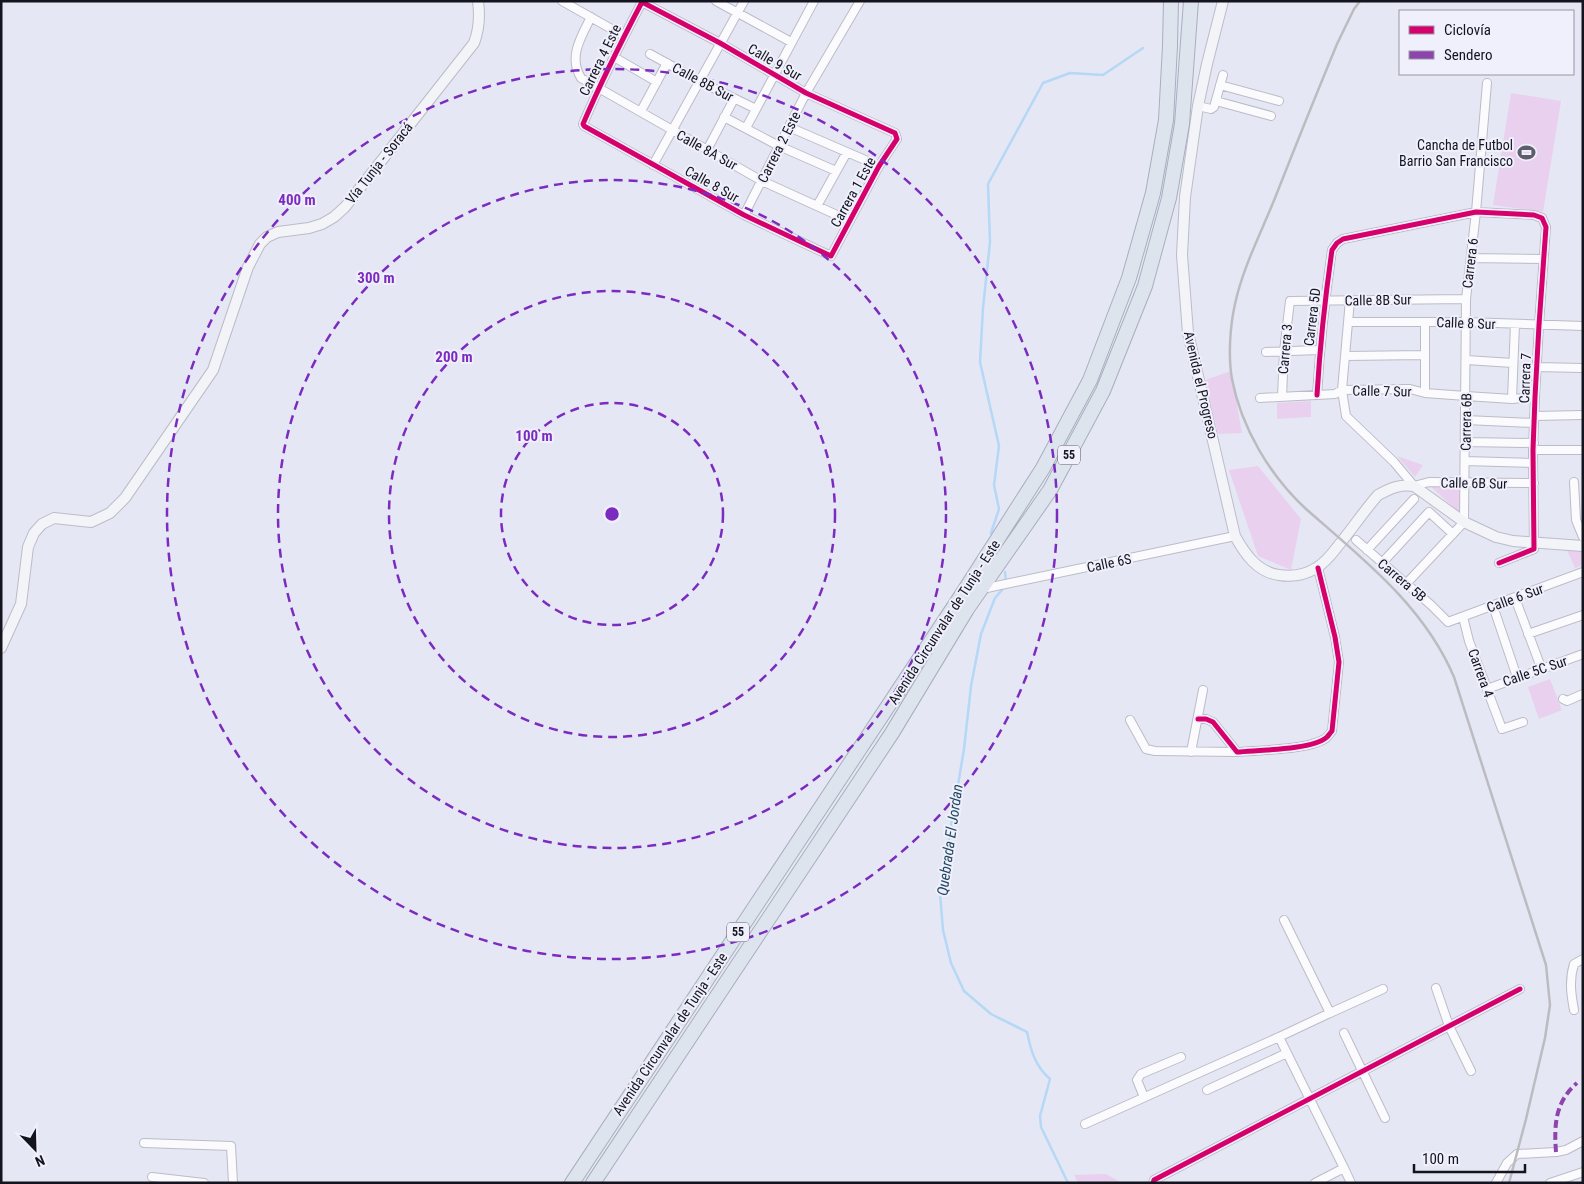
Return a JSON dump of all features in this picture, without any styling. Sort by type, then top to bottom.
[{"type":"highway","points":[[1163,1],[1170,46]]},
{"type":"highway","name":"Avenida Circunvalar de Tunja - Este","points":[[572,1183],[963,593],[1043,468],[1090,380],[1129,278],[1152,193],[1166,120],[1171,1]]},
{"type":"highway","name":"Avenida Circunvalar de Tunja - Este","points":[[593,1183],[892,733],[968,609],[1050,490],[1103,390],[1145,286],[1169,198],[1182,124],[1191,1]]},
{"type":"main road","name":"Vía Tunja - Soracá","points":[[1,648],[21,604],[28,547],[34,533],[42,524],[54,518],[91,522],[110,512],[125,498],[213,370],[248,267],[260,244],[267,237],[278,232],[309,228],[322,224],[334,218],[345,206],[474,43],[478,34],[479,24],[478,1]]},
{"type":"main road","name":"Avenida el Progreso","points":[[1223,1],[1207,64],[1190,151],[1182,246],[1188,333],[1236,536],[1243,550],[1252,562],[1262,569],[1275,574],[1289,576],[1306,573],[1318,568]]},
{"type":"main road","points":[[1318,568],[1378,495],[1390,488],[1399,486],[1414,486],[1464,522],[1496,537],[1513,541],[1583,546]]},
{"type":"street","points":[[562,1],[624,36]]},
{"type":"street","name":"Carrera 4 Este","points":[[586,128],[583,124],[598,88],[641,1]]},
{"type":"street","name":"Calle 9 Sur","points":[[641,1],[720,43],[806,93],[892,130],[897,139]]},
{"type":"street","points":[[716,1],[791,42]]},
{"type":"street","points":[[653,165],[744,1]]},
{"type":"street","points":[[746,128],[814,1]]},
{"type":"street","name":"Carrera 2 Este","points":[[744,215],[806,93],[858,2]]},
{"type":"street","name":"Calle 8A Sur","points":[[591,17],[576,48],[577,64],[581,78],[762,181],[850,221]]},
{"type":"street","name":"Calle 8B Sur","points":[[650,54],[756,109]]},
{"type":"street","points":[[614,58],[657,82]]},
{"type":"street","points":[[641,111],[667,63]]},
{"type":"street","points":[[1198,106],[1210,109],[1214,106],[1223,75]]},
{"type":"street","name":"Carrera 6","points":[[1465,322],[1488,83]]},
{"type":"street","points":[[1220,85],[1278,101]]},
{"type":"street","points":[[707,150],[734,99]]},
{"type":"street","points":[[1216,102],[1271,116]]},
{"type":"street","points":[[724,117],[779,146],[836,171]]},
{"type":"street","points":[[789,127],[879,166]]},
{"type":"street","name":"Calle 8 Sur","points":[[586,128],[744,215],[831,256]]},
{"type":"street","name":"Carrera 1 Este","points":[[831,256],[879,166],[897,139]]},
{"type":"street","points":[[817,206],[847,152]]},
{"type":"street","name":"Carrera 7","points":[[1476,212],[1534,215],[1542,218],[1546,227],[1536,367],[1534,541]]},
{"type":"street","name":"Carrera 5D","points":[[1318,395],[1325,301],[1332,250],[1337,243],[1343,239],[1476,212]]},
{"type":"street","points":[[1471,258],[1543,259]]},
{"type":"street","name":"Calle 8B Sur","points":[[1290,301],[1466,299]]},
{"type":"street","points":[[1350,300],[1342,390],[1346,416],[1394,462],[1414,486]]},
{"type":"street","name":"Carrera 3","points":[[1282,397],[1284,351],[1290,301]]},
{"type":"street","name":"Calle 8 Sur","points":[[1349,322],[1465,322],[1583,326]]},
{"type":"street","points":[[1425,322],[1425,393]]},
{"type":"street","name":"Carrera 6B","points":[[1464,522],[1465,322]]},
{"type":"street","points":[[1512,399],[1515,324]]},
{"type":"street","points":[[1266,352],[1320,350]]},
{"type":"street","points":[[1345,356],[1425,355]]},
{"type":"street","points":[[1466,360],[1513,363]]},
{"type":"street","points":[[1536,367],[1583,368]]},
{"type":"street","name":"Calle 7 Sur","points":[[1260,398],[1335,394],[1342,390],[1410,389],[1425,393],[1512,399],[1535,397]]},
{"type":"street","points":[[1466,420],[1534,420],[1583,415]]},
{"type":"street","points":[[1465,442],[1583,450]]},
{"type":"street","points":[[1465,461],[1534,463]]},
{"type":"street","name":"Calle 6B Sur","points":[[1414,486],[1429,482],[1534,484]]},
{"type":"street","points":[[1574,482],[1576,520],[1583,537]]},
{"type":"street","points":[[1367,550],[1414,498]]},
{"type":"street","points":[[1382,563],[1429,512],[1452,534]]},
{"type":"street","points":[[1406,584],[1464,522]]},
{"type":"street","name":"Calle 6S","points":[[982,589],[1236,536]]},
{"type":"street","name":"Carrera 5B","points":[[1356,540],[1448,622]]},
{"type":"street","points":[[1499,563],[1534,549],[1534,541]]},
{"type":"street","points":[[1130,720],[1146,749],[1155,751],[1237,752],[1293,748],[1316,743],[1327,738],[1332,730],[1339,662],[1335,637],[1318,568]]},
{"type":"street","name":"Calle 6 Sur","points":[[1448,622],[1583,572]]},
{"type":"street","points":[[1515,598],[1542,670]]},
{"type":"street","points":[[1493,606],[1517,677]]},
{"type":"street","points":[[1528,634],[1583,615]]},
{"type":"street","name":"Carrera 4","points":[[1463,617],[1469,641],[1502,729],[1523,722]]},
{"type":"street","name":"Calle 5C Sur","points":[[1487,689],[1583,654]]},
{"type":"street","points":[[1192,752],[1203,690]]},
{"type":"street","points":[[1563,699],[1567,701],[1583,694]]},
{"type":"street","points":[[1198,719],[1206,719],[1213,722],[1237,752]]},
{"type":"street","points":[[1284,920],[1330,1013]]},
{"type":"street","points":[[1574,1010],[1570,990],[1571,972],[1574,964],[1583,959]]},
{"type":"street","points":[[1436,988],[1449,1026],[1471,1071]]},
{"type":"street","points":[[1085,1124],[1383,989]]},
{"type":"street","points":[[1153,1183],[1154,1180],[1309,1098],[1520,989]]},
{"type":"street","points":[[1344,1033],[1385,1118]]},
{"type":"street","points":[[1279,1037],[1351,1183]]},
{"type":"street","points":[[1208,1090],[1287,1053]]},
{"type":"street","points":[[1144,1097],[1137,1080],[1139,1076],[1181,1057]]},
{"type":"street","points":[[1496,1183],[1507,1163],[1517,1154],[1556,1152],[1566,1150],[1583,1141]]},
{"type":"street","points":[[144,1143],[231,1146],[233,1183]]},
{"type":"street","points":[[1314,1183],[1344,1168]]},
{"type":"street","points":[[1550,1183],[1583,1172]]},
{"type":"street","points":[[152,1177],[204,1183]]},
{"type":"shaded area","name":"Cancha de Futbol Barrio San Francisco","points":[[1511,93],[1561,101],[1543,212],[1493,205]]},
{"type":"shaded area","points":[[1231,371],[1242,433],[1218,434],[1205,380]]},
{"type":"shaded area","points":[[1311,401],[1311,417],[1277,419],[1277,403]]},
{"type":"shaded area","points":[[1397,456],[1423,465],[1415,477]]},
{"type":"shaded area","points":[[1258,466],[1301,519],[1291,570],[1258,556],[1229,470]]},
{"type":"shaded area","points":[[1430,486],[1460,486],[1461,514]]},
{"type":"shaded area","points":[[1566,548],[1583,551],[1583,565],[1575,568]]},
{"type":"shaded area","points":[[1550,679],[1562,710],[1539,719],[1528,687]]},
{"type":"shaded area","points":[[1106,1174],[1122,1183],[1078,1183],[1074,1175]]},
{"type":"waterway","points":[[991,533],[999,509],[994,485],[999,446],[980,362],[990,242],[988,184],[1043,83],[1070,73],[1103,75],[1143,48]]},
{"type":"waterway","points":[[1005,572],[1006,582]]},
{"type":"waterway","name":"Quebrada El Jordan","points":[[1002,590],[995,598],[981,634],[971,686],[964,749],[940,893],[943,930],[951,963],[964,991],[991,1014],[1027,1032],[1034,1058],[1050,1079],[1040,1116],[1041,1127],[1068,1183]]},
{"type":"railway","points":[[1360,1],[1354,9],[1337,44],[1238,290],[1230,342],[1232,379],[1242,415],[1269,466],[1293,496],[1370,565],[1409,606],[1441,651],[1454,677],[1546,965],[1550,1005],[1545,1038],[1509,1183]]},
{"type":"marked path","points":[[1556,1152],[1555,1132],[1560,1106],[1564,1098],[1577,1083]]},
{"type":"cycle path","points":[[641,1],[642,2],[720,43],[806,93],[895,133],[897,139],[879,166],[831,256],[744,215],[584,126],[583,124],[611,62],[642,2],[642,1]]},
{"type":"cycle path","points":[[1317,395],[1329,268],[1332,250],[1337,243],[1343,239],[1476,212],[1534,215],[1542,218],[1546,227],[1533,450],[1534,549],[1499,563]]},
{"type":"cycle path","points":[[1198,719],[1206,719],[1213,722],[1237,752],[1285,749],[1310,745],[1327,737],[1332,731],[1339,662],[1335,637],[1318,568]]},
{"type":"cycle path","points":[[1153,1183],[1154,1180],[1520,989]]},
{"type":"place","name":"Cancha de Futbol Barrio San Francisco","points":[[1527,153]]}]
